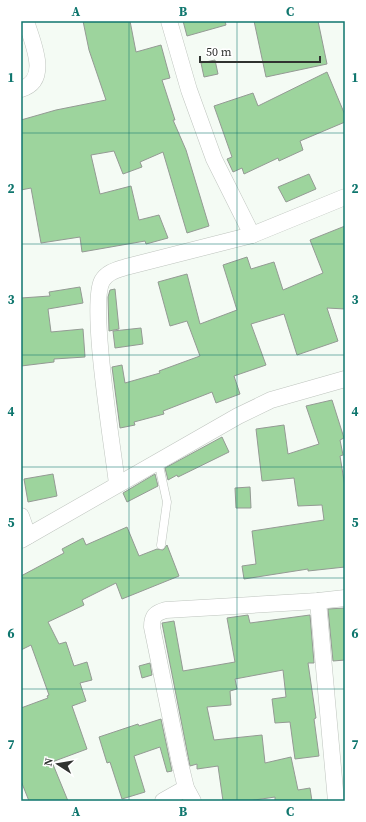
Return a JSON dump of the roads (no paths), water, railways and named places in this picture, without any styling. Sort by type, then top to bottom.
[{"type":"street","points":[[21,89],[30,86],[37,78],[39,66],[26,21]]},
{"type":"street","points":[[169,21],[189,90],[214,159],[252,235]]},
{"type":"street","points":[[118,484],[101,358],[98,299],[102,281],[110,273],[126,267],[252,235],[345,197]]},
{"type":"street","points":[[21,516],[25,538],[238,416],[271,400],[345,379]]},
{"type":"street","points":[[163,801],[190,794],[152,627],[152,618],[157,612],[166,610],[345,598]]},
{"type":"street","points":[[318,601],[336,801]]},
{"type":"lane","points":[[158,461],[168,502],[161,545]]}]
